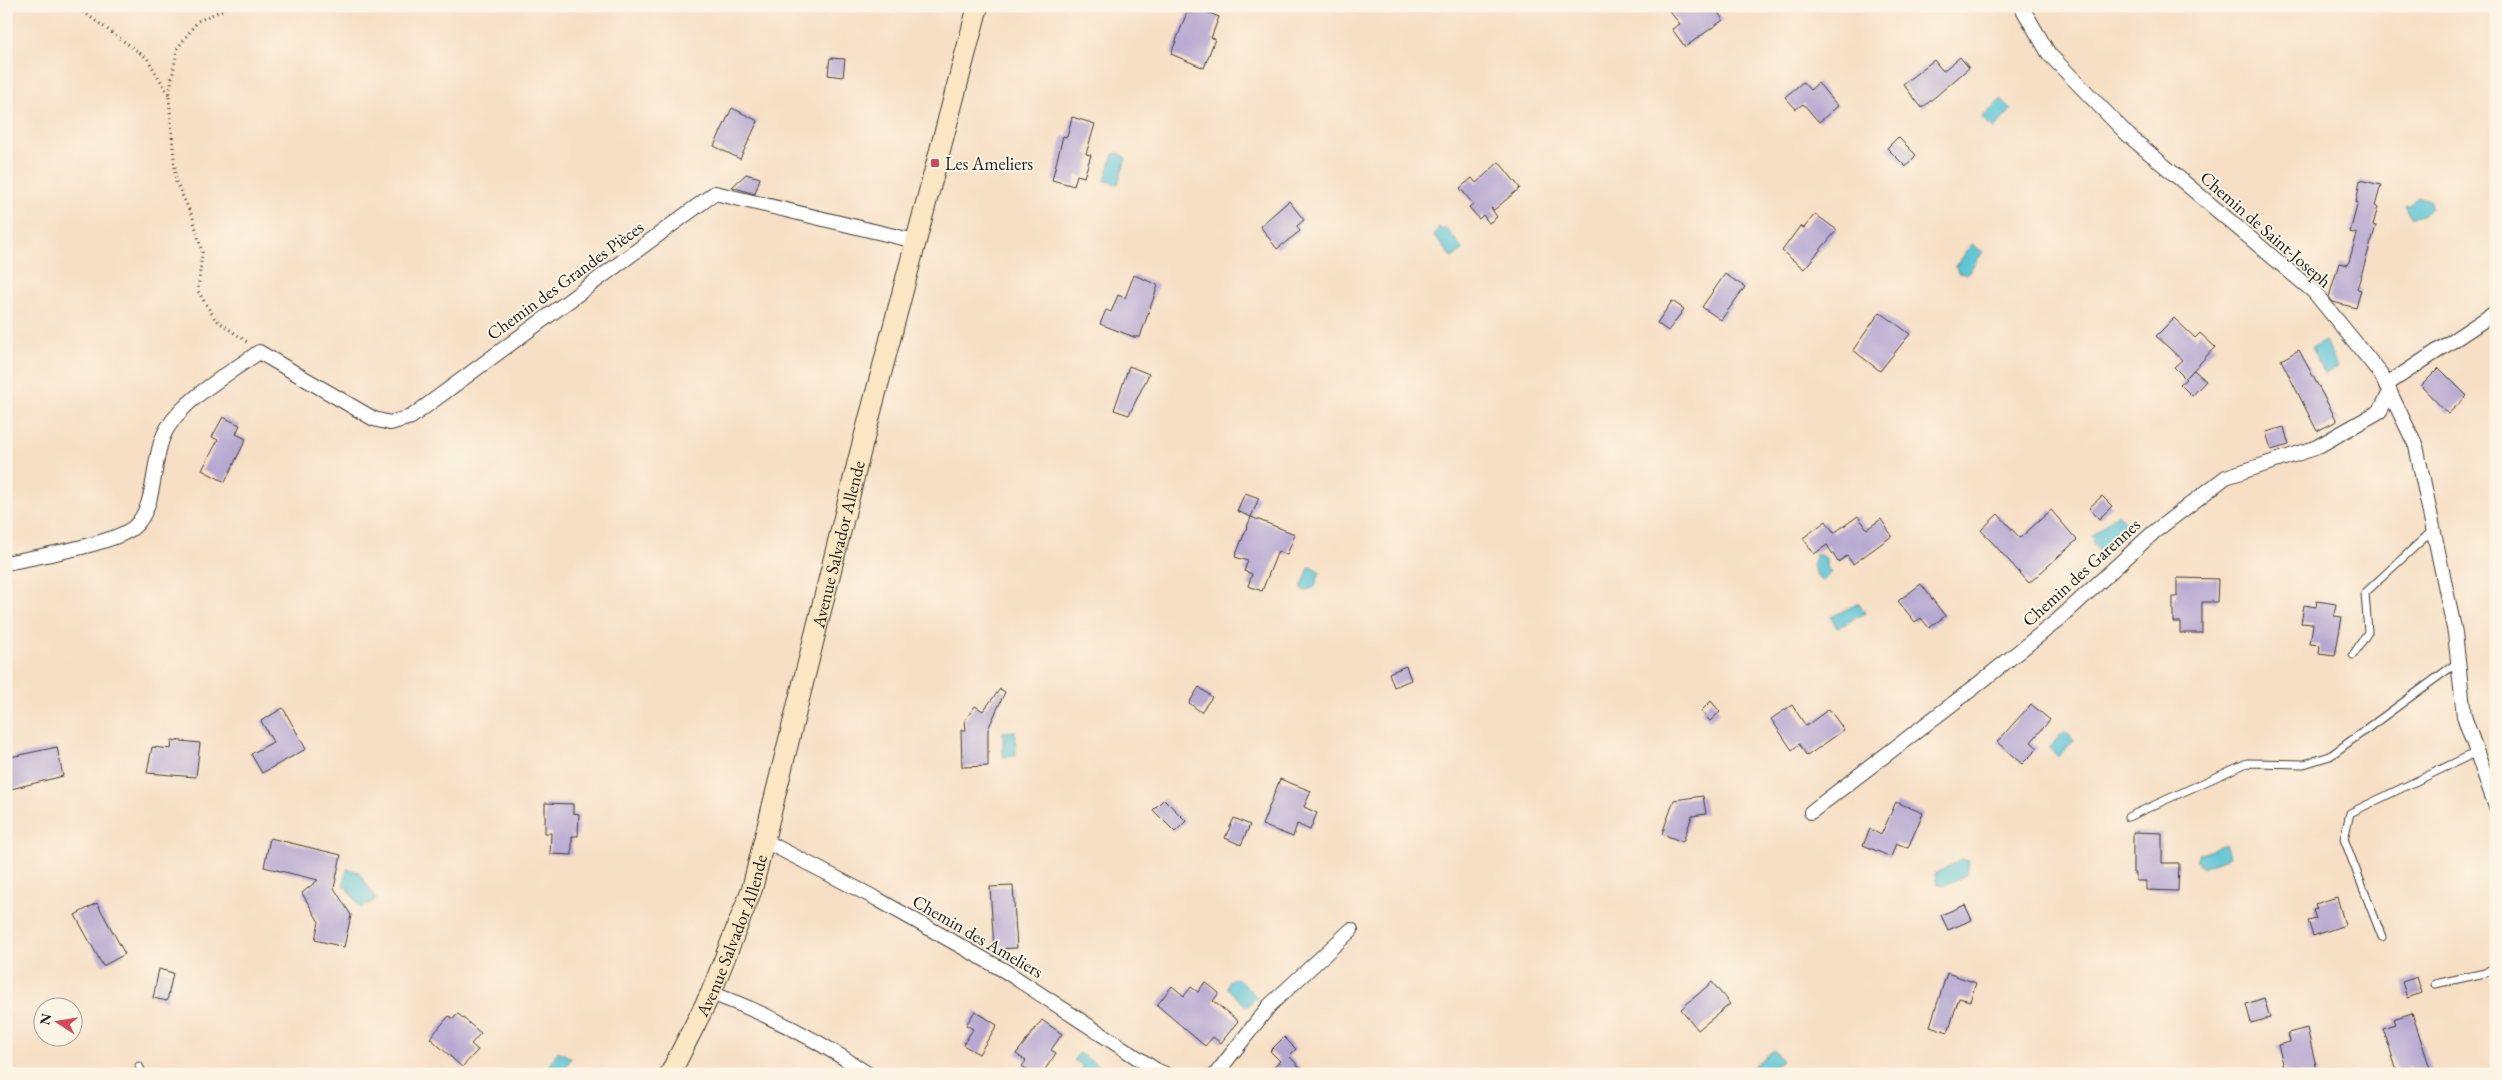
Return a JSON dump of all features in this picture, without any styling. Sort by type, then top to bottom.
[{"type":"main road","name":"Avenue Salvador Allende","points":[[670,1074],[711,993],[752,890],[805,672],[915,241],[978,6]]},
{"type":"street","name":"Chemin de Saint-Joseph","points":[[2021,6],[2048,54],[2128,135],[2314,292],[2381,374],[2416,446],[2455,632],[2464,716],[2496,807]]},
{"type":"street","name":"Chemin des Grandes Pièces","points":[[259,352],[374,419],[390,423],[411,417],[715,193],[915,241]]},
{"type":"street","points":[[2388,388],[2496,312]]},
{"type":"street","points":[[6,563],[116,537],[134,526],[146,512],[158,448],[168,426],[186,405],[259,352]]},
{"type":"street","name":"Chemin des Garennes","points":[[1811,812],[1972,689],[2058,620],[2154,532],[2226,477],[2315,448],[2380,411],[2388,388]]},
{"type":"street","name":"Chemin des Ameliers","points":[[765,841],[877,899],[1005,971],[1156,1070],[1166,1074]]},
{"type":"street","points":[[1216,1074],[1270,1005],[1351,930]]},
{"type":"street","points":[[711,993],[748,1006],[847,1059],[868,1074]]},
{"type":"lane","points":[[2353,655],[2368,632],[2365,593],[2434,529]]},
{"type":"lane","points":[[2128,817],[2247,763],[2304,764],[2330,756],[2458,662]]},
{"type":"lane","points":[[2382,937],[2344,839],[2350,813],[2477,752]]},
{"type":"lane","points":[[2435,984],[2485,973],[2496,966]]},
{"type":"lane","points":[[140,1066],[143,1074]]},
{"type":"path","points":[[75,6],[147,58],[169,96]]},
{"type":"path","points":[[232,6],[198,21],[177,49],[169,96],[176,182],[193,218],[202,252],[198,291],[215,319],[259,352]]},
{"type":"water","points":[[2001,99],[2012,109],[1993,129],[1982,118]]},
{"type":"water","points":[[1120,153],[1126,158],[1118,184],[1105,181],[1113,154]]},
{"type":"water","points":[[2418,197],[2430,200],[2431,208],[2422,216],[2411,217],[2405,205],[2410,205]]},
{"type":"water","points":[[1439,227],[1442,230],[1445,227],[1463,249],[1452,258],[1434,236]]},
{"type":"water","points":[[1972,244],[1983,252],[1967,274],[1958,273],[1956,266]]},
{"type":"water","points":[[2325,341],[2338,367],[2324,374],[2312,348]]},
{"type":"water","points":[[2118,513],[2131,527],[2105,550],[2102,547],[2098,550],[2092,542],[2095,539],[2092,536]]},
{"type":"water","points":[[1816,555],[1826,558],[1826,567],[1831,572],[1823,581],[1819,579],[1812,564]]},
{"type":"water","points":[[1312,567],[1320,572],[1315,587],[1304,591],[1301,588],[1309,568]]},
{"type":"water","points":[[1859,603],[1865,613],[1837,628],[1831,617]]},
{"type":"water","points":[[1015,731],[1016,756],[1003,757],[1003,732]]},
{"type":"water","points":[[2064,731],[2074,740],[2058,757],[2049,748]]},
{"type":"water","points":[[2225,844],[2229,857],[2203,867],[2196,861],[2199,854]]},
{"type":"water","points":[[1961,859],[1969,861],[1967,874],[1945,885],[1937,884],[1935,874]]},
{"type":"water","points":[[347,869],[359,872],[376,899],[361,908],[346,887],[343,886]]},
{"type":"water","points":[[1237,978],[1257,997],[1247,1007],[1227,988],[1229,980]]},
{"type":"water","points":[[1774,1050],[1782,1060],[1766,1074],[1758,1074],[1752,1067]]},
{"type":"water","points":[[558,1051],[571,1058],[562,1074],[545,1074]]},
{"type":"water","points":[[1079,1053],[1099,1066],[1094,1074],[1079,1074],[1083,1066],[1074,1060]]},
{"type":"building","points":[[1193,6],[1219,17],[1211,38],[1215,39],[1204,68],[1171,54],[1187,12],[1191,13]]},
{"type":"building","points":[[1665,6],[1714,6],[1723,20],[1685,47],[1672,29],[1680,24]]},
{"type":"building","points":[[1960,57],[1969,68],[1922,108],[1903,84],[1934,60],[1943,71]]},
{"type":"building","points":[[830,58],[845,59],[843,77],[828,75]]},
{"type":"building","points":[[1803,82],[1810,90],[1818,83],[1838,106],[1819,122],[1803,104],[1796,109],[1785,97]]},
{"type":"building","points":[[732,108],[758,121],[740,159],[714,146]]},
{"type":"building","points":[[1072,117],[1095,124],[1086,154],[1091,155],[1084,177],[1077,175],[1074,186],[1052,180],[1063,136],[1067,137]]},
{"type":"building","points":[[1898,137],[1916,155],[1906,167],[1887,148]]},
{"type":"building","points":[[1499,162],[1520,188],[1494,210],[1491,208],[1497,217],[1489,223],[1483,215],[1479,219],[1469,207],[1473,204],[1460,188],[1472,178],[1476,183]]},
{"type":"building","points":[[746,174],[760,178],[755,194],[732,187]]},
{"type":"building","points":[[2360,180],[2381,185],[2375,206],[2378,207],[2373,225],[2376,226],[2357,289],[2361,290],[2356,308],[2333,302],[2329,297],[2339,263],[2348,265],[2357,234],[2350,232],[2358,202],[2356,203]]},
{"type":"building","points":[[1289,201],[1304,220],[1297,226],[1300,231],[1277,249],[1260,226]]},
{"type":"building","points":[[1815,214],[1837,230],[1804,269],[1782,251],[1800,226],[1804,228]]},
{"type":"building","points":[[1725,274],[1745,287],[1721,320],[1702,307]]},
{"type":"building","points":[[1134,275],[1158,285],[1140,337],[1134,337],[1100,324],[1106,310],[1111,312],[1118,295],[1125,298]]},
{"type":"building","points":[[1672,301],[1684,309],[1668,331],[1657,323]]},
{"type":"building","points":[[1880,312],[1910,334],[1880,371],[1853,350]]},
{"type":"building","points":[[2174,318],[2195,338],[2200,333],[2215,347],[2187,377],[2194,370],[2206,381],[2192,396],[2180,384],[2186,379],[2174,367],[2182,360],[2156,336]]},
{"type":"building","points":[[2299,350],[2337,421],[2317,431],[2281,360]]},
{"type":"building","points":[[1129,366],[1149,374],[1129,415],[1114,410]]},
{"type":"building","points":[[2439,368],[2467,396],[2448,414],[2421,386]]},
{"type":"building","points":[[223,417],[240,425],[236,434],[246,439],[225,482],[202,470],[218,440],[212,437]]},
{"type":"building","points":[[2284,427],[2289,445],[2271,450],[2266,432]]},
{"type":"building","points":[[1245,493],[1259,498],[1251,517],[1237,511]]},
{"type":"building","points":[[2102,496],[2112,506],[2099,519],[2089,508]]},
{"type":"building","points":[[2051,510],[2077,540],[2029,583],[1981,530],[1998,514],[2020,538]]},
{"type":"building","points":[[1858,516],[1867,529],[1881,519],[1892,536],[1853,564],[1847,556],[1838,562],[1827,545],[1814,554],[1803,538],[1826,521],[1834,533]]},
{"type":"building","points":[[1251,517],[1295,534],[1287,555],[1278,551],[1262,591],[1248,586],[1252,574],[1244,571],[1248,561],[1235,557]]},
{"type":"building","points":[[2177,578],[2218,579],[2217,602],[2202,602],[2202,633],[2180,633],[2180,622],[2173,622],[2173,597],[2177,597]]},
{"type":"building","points":[[1921,584],[1945,616],[1929,628],[1921,618],[1915,622],[1898,601]]},
{"type":"building","points":[[2317,601],[2336,604],[2334,616],[2342,617],[2335,656],[2319,654],[2320,645],[2310,644],[2313,624],[2301,623],[2304,605],[2316,607]]},
{"type":"building","points":[[1406,666],[1411,680],[1394,687],[1389,673]]},
{"type":"building","points":[[1199,687],[1212,697],[1201,712],[1189,703]]},
{"type":"building","points":[[1000,689],[1005,692],[988,729],[988,766],[962,767],[961,730],[966,730],[965,720],[975,706],[983,711]]},
{"type":"building","points":[[1711,701],[1720,712],[1710,721],[1701,711]]},
{"type":"building","points":[[2031,704],[2050,720],[2031,742],[2038,748],[2022,764],[1997,742]]},
{"type":"building","points":[[1792,705],[1806,726],[1829,709],[1844,730],[1807,756],[1799,744],[1792,750],[1771,719]]},
{"type":"building","points":[[283,708],[306,749],[262,773],[251,754],[273,742],[261,721]]},
{"type":"building","points":[[172,740],[200,743],[196,777],[147,773],[152,747],[171,749]]},
{"type":"building","points":[[57,747],[63,776],[11,789],[6,758]]},
{"type":"building","points":[[1280,779],[1311,791],[1304,807],[1317,813],[1310,830],[1297,824],[1293,837],[1262,825]]},
{"type":"building","points":[[1703,796],[1706,814],[1692,816],[1683,842],[1662,834],[1674,800]]},
{"type":"building","points":[[1164,799],[1186,821],[1175,832],[1153,810]]},
{"type":"building","points":[[1896,802],[1923,813],[1908,848],[1896,843],[1891,857],[1863,845],[1870,829],[1881,835]]},
{"type":"building","points":[[545,803],[573,804],[573,813],[579,814],[578,836],[572,836],[572,855],[550,854],[551,833],[545,833]]},
{"type":"building","points":[[1234,818],[1250,825],[1241,845],[1225,838]]},
{"type":"building","points":[[2133,832],[2162,833],[2162,863],[2179,863],[2178,891],[2146,890],[2146,881],[2136,881],[2136,873],[2133,873]]},
{"type":"building","points":[[270,838],[341,855],[334,888],[351,915],[344,947],[315,940],[319,922],[302,893],[318,880],[264,867]]},
{"type":"building","points":[[1013,886],[1017,948],[994,949],[990,887]]},
{"type":"building","points":[[2337,897],[2345,925],[2313,936],[2308,921],[2316,919],[2313,910],[2317,909],[2315,904]]},
{"type":"building","points":[[97,903],[125,954],[103,966],[75,915]]},
{"type":"building","points":[[1965,905],[1972,920],[1948,930],[1941,915]]},
{"type":"building","points":[[159,969],[173,973],[167,1001],[153,998]]},
{"type":"building","points":[[1947,973],[1976,983],[1970,1001],[1959,998],[1948,1032],[1930,1026]]},
{"type":"building","points":[[2417,977],[2422,993],[2407,998],[2402,982]]},
{"type":"building","points":[[1205,982],[1219,993],[1213,1001],[1238,1021],[1221,1043],[1213,1037],[1205,1046],[1157,1005],[1172,986],[1184,996],[1191,987],[1198,992]]},
{"type":"building","points":[[1712,982],[1730,1004],[1698,1030],[1681,1009]]},
{"type":"building","points":[[2264,998],[2270,1018],[2251,1023],[2246,1004]]},
{"type":"building","points":[[975,1011],[997,1025],[979,1054],[963,1045],[973,1029],[966,1025]]},
{"type":"building","points":[[2412,1013],[2432,1074],[2414,1074],[2411,1067],[2397,1071],[2383,1028],[2395,1024],[2393,1019]]},
{"type":"building","points":[[458,1014],[481,1033],[471,1044],[478,1050],[462,1067],[430,1038],[449,1016],[453,1019]]},
{"type":"building","points":[[1042,1020],[1062,1034],[1051,1050],[1056,1053],[1042,1074],[1033,1074],[1022,1066],[1026,1061],[1016,1054]]},
{"type":"building","points":[[2307,1028],[2318,1074],[2286,1074],[2278,1045],[2290,1042],[2288,1033]]},
{"type":"building","points":[[1284,1037],[1296,1049],[1289,1056],[1306,1074],[1265,1074],[1280,1061],[1270,1051]]},
{"type":"place","name":"Les Ameliers","points":[[935,163]]}]
